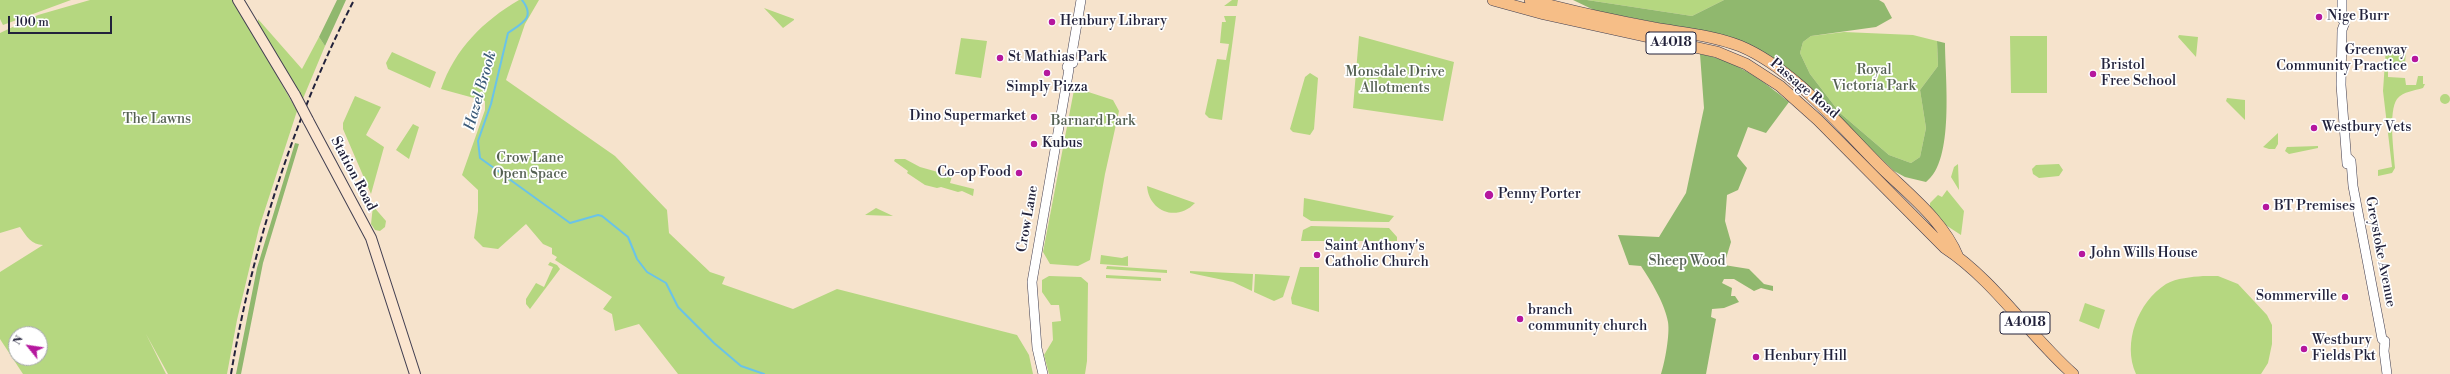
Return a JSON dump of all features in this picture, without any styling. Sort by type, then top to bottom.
[{"type":"main road","name":"Station Road","points":[[238,0],[295,96],[371,238],[415,374]]},
{"type":"main road","name":"Passage Road","points":[[1493,0],[1544,14],[1717,52],[1746,64],[1780,86],[1818,120],[1945,248],[1958,256],[2073,374]]},
{"type":"main road","name":"Passage Road","points":[[1530,0],[1630,23],[1716,38],[1741,46],[1760,57],[1790,77],[1916,202],[1952,241],[1958,256]]},
{"type":"street","name":"Crow Lane","points":[[1043,374],[1037,343],[1032,282],[1069,69],[1069,61],[1071,59],[1081,0]]},
{"type":"street","name":"Greystoke Avenue","points":[[2342,0],[2342,19],[2339,21],[2339,27],[2342,30],[2342,93],[2348,158],[2352,161],[2351,171],[2382,339],[2380,344],[2384,351],[2387,374]]},
{"type":"green space","points":[[0,0],[71,0],[3,25],[0,19]]},
{"type":"green space","name":"The Lawns","points":[[90,0],[234,0],[297,111],[259,228],[237,320],[227,374],[168,374],[146,334],[166,374],[23,374],[18,366],[48,366],[48,326],[8,326],[8,351],[0,339],[0,272],[43,245],[32,242],[20,227],[0,233],[0,33],[38,15]]},
{"type":"green space","points":[[337,0],[346,0],[325,46],[319,37]]},
{"type":"green space","name":"Crow Lane Open Space","points":[[519,0],[539,0],[525,24],[506,80],[615,156],[667,210],[669,233],[710,272],[725,277],[722,284],[793,309],[837,289],[1017,335],[1029,355],[1033,374],[678,374],[639,324],[615,331],[612,314],[603,309],[612,297],[555,260],[557,257],[552,254],[552,248],[543,244],[526,224],[498,249],[483,247],[474,238],[478,211],[478,190],[462,175],[485,110],[485,101],[441,89],[454,61],[472,37],[494,17]]},
{"type":"green space","points":[[1232,0],[1238,0],[1237,6],[1224,6]]},
{"type":"green space","points":[[1573,0],[1587,0],[1692,16],[1724,0],[1879,0],[1884,3],[1892,18],[1876,27],[1811,36],[1803,42],[1800,53],[1810,74],[1840,113],[1889,155],[1911,163],[1920,157],[1926,128],[1920,90],[1938,66],[1937,41],[1945,43],[1947,96],[1945,138],[1941,156],[1935,171],[1926,182],[1905,177],[1894,171],[1783,65],[1730,37],[1596,11]]},
{"type":"green space","points":[[1587,0],[1724,0],[1692,16]]},
{"type":"green space","points":[[764,8],[794,19],[794,20],[783,28]]},
{"type":"green space","points":[[1224,16],[1236,16],[1222,120],[1209,118],[1205,114],[1217,59],[1226,60],[1229,44],[1220,43],[1222,22],[1226,22]]},
{"type":"green space","points":[[258,19],[302,69],[319,37],[325,46],[302,101],[258,25]]},
{"type":"green space","name":"Royal Victoria Park","points":[[1844,32],[1913,35],[1937,41],[1938,66],[1920,90],[1926,128],[1920,157],[1911,163],[1889,155],[1840,113],[1810,74],[1800,53],[1803,42],[1811,36]]},
{"type":"green space","points":[[2179,35],[2198,37],[2196,57],[2178,37]]},
{"type":"green space","name":"Monsdale Drive Allotments","points":[[1359,36],[1454,62],[1443,121],[1353,108]]},
{"type":"green space","points":[[2010,36],[2047,36],[2047,93],[2011,93]]},
{"type":"green space","points":[[961,38],[987,41],[981,78],[955,74]]},
{"type":"green space","points":[[2386,47],[2406,48],[2405,65],[2388,64],[2388,77],[2405,78],[2406,85],[2416,85],[2418,76],[2423,76],[2423,84],[2425,84],[2423,88],[2406,93],[2397,99],[2394,105],[2392,122],[2395,168],[2392,173],[2378,176],[2378,170],[2392,167],[2383,91]]},
{"type":"green space","points":[[392,52],[436,72],[430,88],[388,69],[386,63]]},
{"type":"green space","name":"Sheep Wood","points":[[1700,54],[1725,61],[1748,72],[1789,102],[1766,133],[1748,127],[1737,156],[1747,168],[1738,190],[1727,195],[1725,221],[1731,242],[1724,265],[1749,269],[1764,284],[1773,286],[1773,291],[1761,288],[1754,291],[1734,279],[1724,279],[1722,283],[1732,288],[1731,296],[1735,296],[1739,302],[1724,308],[1712,309],[1711,317],[1716,319],[1706,374],[1661,374],[1668,341],[1668,322],[1664,308],[1641,266],[1629,265],[1618,235],[1659,237],[1686,193],[1704,108]]},
{"type":"green space","points":[[1310,73],[1318,78],[1314,129],[1310,135],[1293,132],[1290,129],[1305,77]]},
{"type":"green space","name":"Barnard Park","points":[[1076,88],[1113,100],[1119,111],[1105,174],[1090,260],[1078,266],[1050,264],[1043,252],[1074,90]]},
{"type":"green space","points":[[2443,94],[2447,94],[2449,95],[2449,103],[2443,104],[2440,101],[2440,97]]},
{"type":"green space","points":[[355,96],[381,107],[366,135],[384,147],[371,194],[343,129],[343,123]]},
{"type":"green space","points":[[2227,98],[2245,100],[2245,120],[2226,101]]},
{"type":"green space","points":[[413,124],[419,127],[409,159],[396,150]]},
{"type":"green space","points":[[2278,133],[2278,144],[2275,149],[2263,147]]},
{"type":"green space","points":[[295,143],[299,144],[263,263],[241,374],[236,374],[257,268]]},
{"type":"green space","points":[[2318,146],[2318,148],[2289,154],[2285,151],[2287,147]]},
{"type":"green space","points":[[895,159],[905,159],[920,167],[952,176],[950,183],[974,189],[973,196],[962,191],[958,192],[941,187],[937,188],[925,185],[907,173],[908,171],[894,161]]},
{"type":"green space","points":[[1958,164],[1959,190],[1951,177],[1954,167]]},
{"type":"green space","points":[[2059,164],[2063,170],[2059,176],[2039,178],[2033,174],[2032,169],[2036,165]]},
{"type":"green space","points":[[1147,186],[1195,203],[1188,209],[1180,212],[1172,213],[1165,211],[1158,208],[1153,202],[1149,195]]},
{"type":"green space","points":[[1947,190],[1964,211],[1961,235],[1944,224],[1930,208],[1930,203],[1938,195],[1942,197]]},
{"type":"green space","points":[[1304,198],[1394,216],[1389,222],[1311,221],[1303,216]]},
{"type":"green space","points":[[373,206],[386,221],[385,227],[380,231],[375,230],[371,224]]},
{"type":"green space","points":[[876,208],[893,216],[865,215]]},
{"type":"green space","points":[[1311,226],[1389,228],[1397,237],[1397,241],[1301,241],[1303,230]]},
{"type":"green space","points":[[1101,255],[1122,258],[1128,256],[1128,266],[1100,264]]},
{"type":"green space","points":[[550,262],[557,265],[560,269],[530,309],[526,304],[526,299],[536,283],[544,287],[553,267],[548,265]]},
{"type":"green space","points":[[1107,266],[1167,270],[1167,273],[1106,269]]},
{"type":"green space","points":[[1300,267],[1319,267],[1319,312],[1292,304],[1291,298]]},
{"type":"green space","points":[[1190,271],[1253,274],[1252,291],[1233,282],[1190,273]]},
{"type":"green space","points":[[1255,274],[1290,276],[1283,297],[1274,301],[1254,292]]},
{"type":"green space","points":[[1106,275],[1161,278],[1161,281],[1106,278]]},
{"type":"green space","points":[[1049,276],[1081,277],[1088,283],[1087,361],[1085,374],[1049,374],[1044,355],[1053,340],[1052,322],[1061,321],[1059,305],[1051,305],[1042,292],[1042,280]]},
{"type":"green space","points":[[2218,276],[2238,284],[2267,315],[2272,325],[2272,344],[2268,363],[2261,374],[2136,374],[2132,362],[2132,337],[2135,324],[2148,301],[2156,292],[2170,282],[2184,278]]},
{"type":"green space","points":[[2085,303],[2105,310],[2099,329],[2079,321]]},
{"type":"waterway","name":"Hazel Brook","points":[[522,0],[528,11],[526,20],[508,33],[491,104],[478,141],[480,158],[570,223],[598,215],[602,216],[628,237],[637,259],[647,272],[666,283],[678,307],[714,343],[741,366],[764,374]]},
{"type":"railway","points":[[231,374],[251,277],[278,182],[313,90],[332,45],[354,0]]},
{"type":"place","name":"Nige Burr","points":[[2319,17]]},
{"type":"place","name":"Henbury Library","points":[[1052,22]]},
{"type":"place","name":"St Mathias Park","points":[[1000,58]]},
{"type":"place","name":"Greenway Community Practice","points":[[2415,59]]},
{"type":"place","name":"Simply Pizza","points":[[1047,73]]},
{"type":"place","name":"Bristol Free School","points":[[2093,74]]},
{"type":"place","name":"Dino Supermarket","points":[[1034,117]]},
{"type":"place","name":"Westbury Vets","points":[[2314,128]]},
{"type":"place","name":"Kubus","points":[[1034,144]]},
{"type":"place","name":"Co-op Food","points":[[1019,173]]},
{"type":"place","name":"Penny Porter","points":[[1489,195]]},
{"type":"place","name":"BT Premises","points":[[2266,207]]},
{"type":"place","name":"John Wills House","points":[[2082,254]]},
{"type":"place","name":"Saint Anthony's Catholic Church","points":[[1317,255]]},
{"type":"place","name":"Sommerville","points":[[2345,297]]},
{"type":"place","name":"branch community church","points":[[1520,319]]},
{"type":"place","name":"Westbury Fields Pkt","points":[[2304,349]]},
{"type":"place","name":"Henbury Hill","points":[[1756,357]]}]
